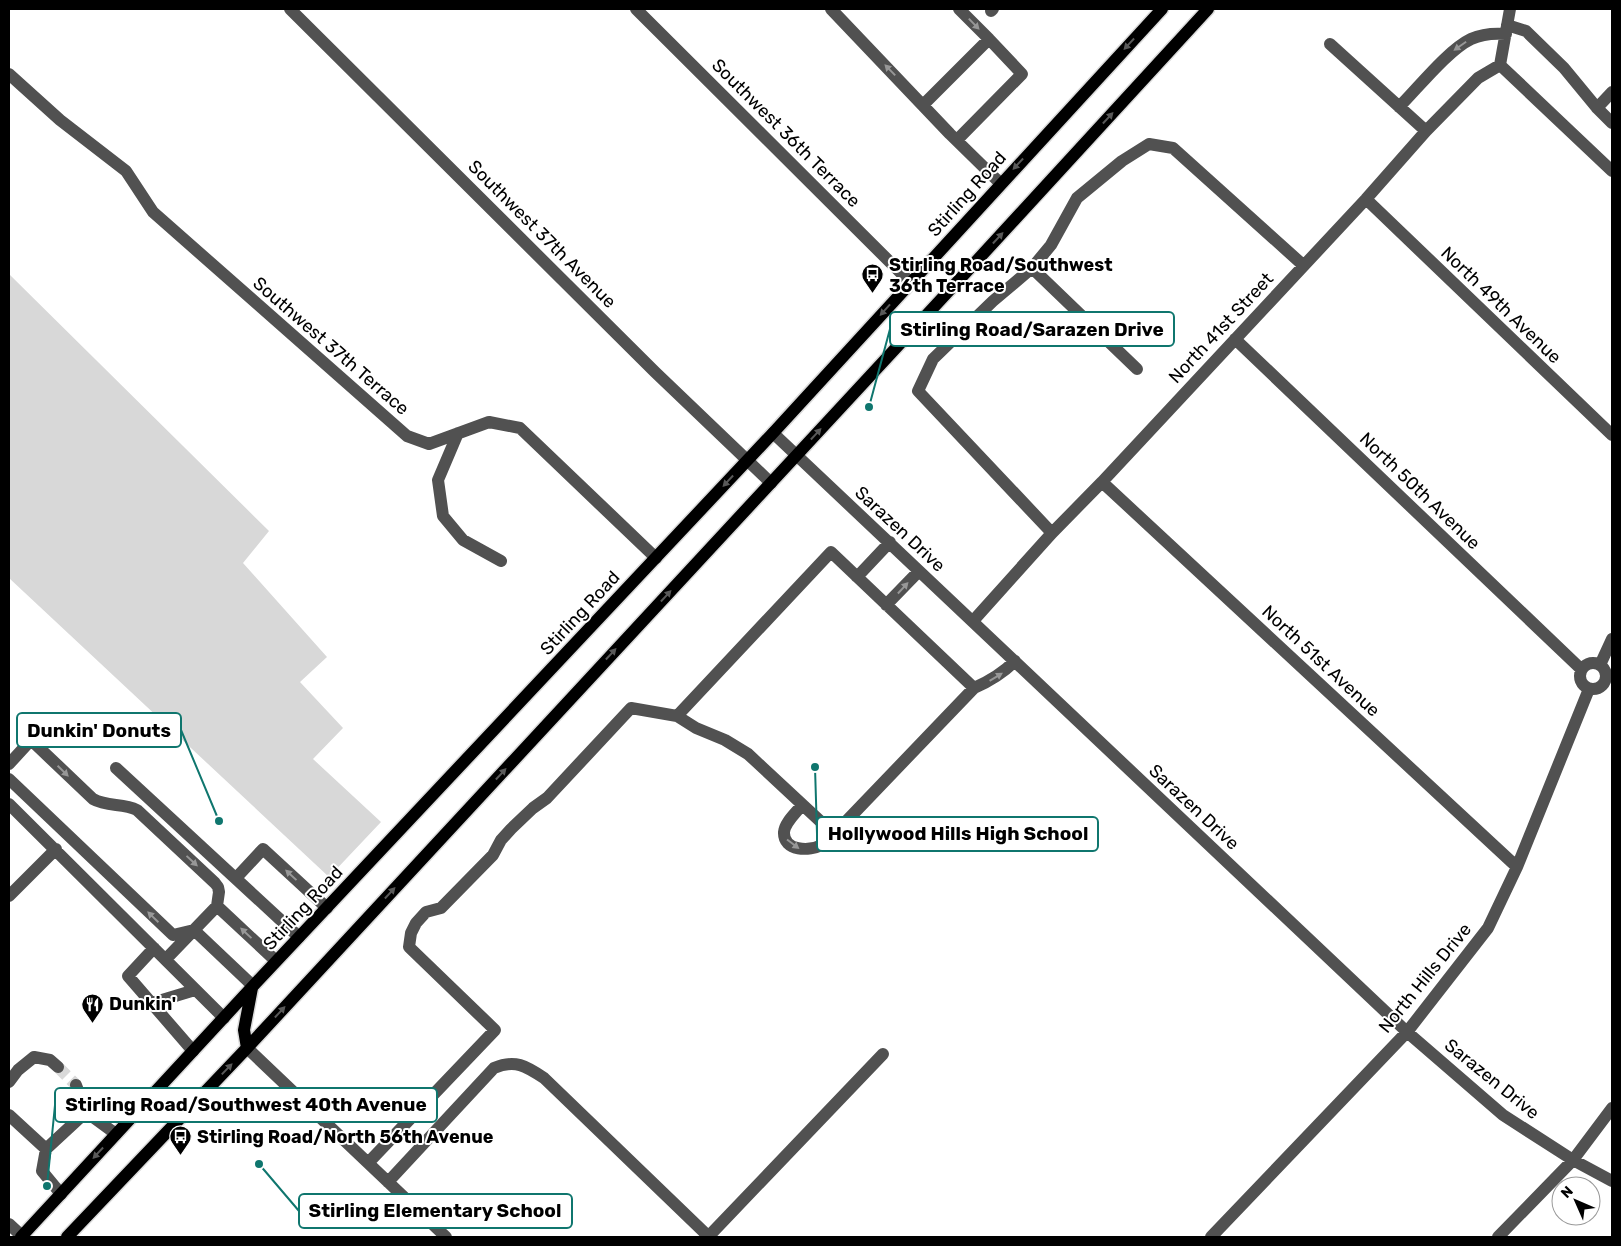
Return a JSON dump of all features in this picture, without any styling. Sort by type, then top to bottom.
[{"type":"main road","name":"Stirling Road","points":[[22,1237],[276,961],[747,460],[1162,9]]},
{"type":"main road","points":[[67,1237],[247,1048],[1208,9]]},
{"type":"main road","points":[[247,1048],[244,1030],[253,986]]},
{"type":"street","name":"Southwest 37th Avenue","points":[[290,9],[655,372],[771,483]]},
{"type":"street","name":"Southwest 36th Terrace","points":[[636,9],[910,282]]},
{"type":"street","points":[[831,9],[1000,183]]},
{"type":"street","points":[[957,140],[1022,74],[959,9]]},
{"type":"street","points":[[1510,9],[1500,65],[1612,170]]},
{"type":"street","points":[[1399,107],[1456,48],[1472,39],[1507,29],[1526,31],[1564,68],[1612,123]]},
{"type":"street","points":[[923,105],[989,39]]},
{"type":"street","points":[[1330,44],[1426,131]]},
{"type":"street","name":"North 41st Street","points":[[973,621],[1052,533],[1366,199],[1426,131],[1478,78],[1500,65]]},
{"type":"street","name":"Southwest 37th Terrace","points":[[9,74],[60,120],[126,171],[153,212],[407,436],[429,444],[489,422],[520,428],[656,558]]},
{"type":"street","points":[[1597,108],[1612,92]]},
{"type":"street","points":[[1052,533],[918,391],[933,359],[992,301],[1032,268],[1051,244],[1077,198],[1122,161],[1149,144],[1173,148],[1303,265]]},
{"type":"street","name":"North 49th Avenue","points":[[1366,199],[1612,435]]},
{"type":"street","points":[[1032,268],[1137,369]]},
{"type":"street","name":"North 50th Avenue","points":[[1235,339],[1581,669]]},
{"type":"street","points":[[458,433],[438,480],[444,516],[462,540],[501,561]]},
{"type":"street","name":"Sarazen Drive","points":[[772,433],[890,542],[1407,1032],[1503,1115],[1573,1160],[1612,1181]]},
{"type":"street","name":"North 51st Avenue","points":[[1102,482],[1517,866]]},
{"type":"street","points":[[857,577],[890,542]]},
{"type":"street","points":[[677,716],[831,552],[974,688]]},
{"type":"street","points":[[886,605],[919,571]]},
{"type":"street","points":[[1600,665],[1612,639]]},
{"type":"street","points":[[802,805],[789,820],[784,830],[785,838],[791,845],[800,849],[820,846],[828,841],[974,688],[1004,672],[1015,661]]},
{"type":"street","points":[[1592,663],[1600,665],[1603,668],[1608,685],[1598,689],[1590,689],[1582,685],[1580,681],[1581,669],[1592,663]]},
{"type":"street","name":"North Hills Drive","points":[[1211,1237],[1407,1032],[1488,928],[1517,866],[1590,689]]},
{"type":"street","points":[[368,1163],[495,1030],[409,947],[411,933],[416,923],[426,912],[441,908],[493,855],[501,840],[511,829],[547,798],[631,708],[677,716],[696,728],[725,740],[748,754],[834,834]]},
{"type":"street","points":[[9,764],[31,740],[100,804],[137,810],[215,883],[219,892],[217,906],[166,959]]},
{"type":"street","points":[[116,768],[299,937]]},
{"type":"street","points":[[9,779],[172,936],[194,930]]},
{"type":"street","points":[[9,804],[224,1018]]},
{"type":"street","points":[[9,896],[56,849]]},
{"type":"street","points":[[236,878],[263,849],[327,908]]},
{"type":"street","points":[[217,906],[276,961]]},
{"type":"street","points":[[194,930],[253,986]]},
{"type":"street","points":[[154,948],[128,976],[193,1051]]},
{"type":"street","points":[[152,1003],[196,990]]},
{"type":"street","points":[[247,1048],[446,1237]]},
{"type":"street","points":[[388,1182],[494,1068],[502,1065],[520,1065],[528,1067],[544,1078],[708,1237],[883,1054]]},
{"type":"street","points":[[9,1082],[18,1070],[34,1057],[50,1060],[58,1067]]},
{"type":"street","points":[[76,1085],[86,1112],[116,1134]]},
{"type":"street","points":[[1498,1237],[1573,1160],[1612,1108]]},
{"type":"street","points":[[61,1194],[42,1171],[46,1150],[86,1112]]},
{"type":"street","points":[[9,1115],[46,1150]]},
{"type":"street","points":[[9,1224],[22,1237]]},
{"type":"shaded area","points":[[9,274],[269,531],[243,563],[327,657],[300,682],[343,728],[313,759],[381,822],[329,877],[9,578]]},
{"type":"tunnel","points":[[58,1067],[76,1085]]},
{"type":"place","name":"Stirling Road/Southwest 36th Terrace","points":[[873,294]]},
{"type":"place","name":"Stirling Road/Sarazen Drive","points":[[869,407]]},
{"type":"place","name":"Hollywood Hills High School","points":[[815,767]]},
{"type":"place","name":"Dunkin' Donuts","points":[[219,821]]},
{"type":"place","name":"Dunkin'","points":[[93,1023]]},
{"type":"place","name":"Stirling Road/North 56th Avenue","points":[[181,1156]]},
{"type":"place","name":"Stirling Elementary School","points":[[259,1164]]},
{"type":"place","name":"Stirling Road/Southwest 40th Avenue","points":[[47,1186]]}]
